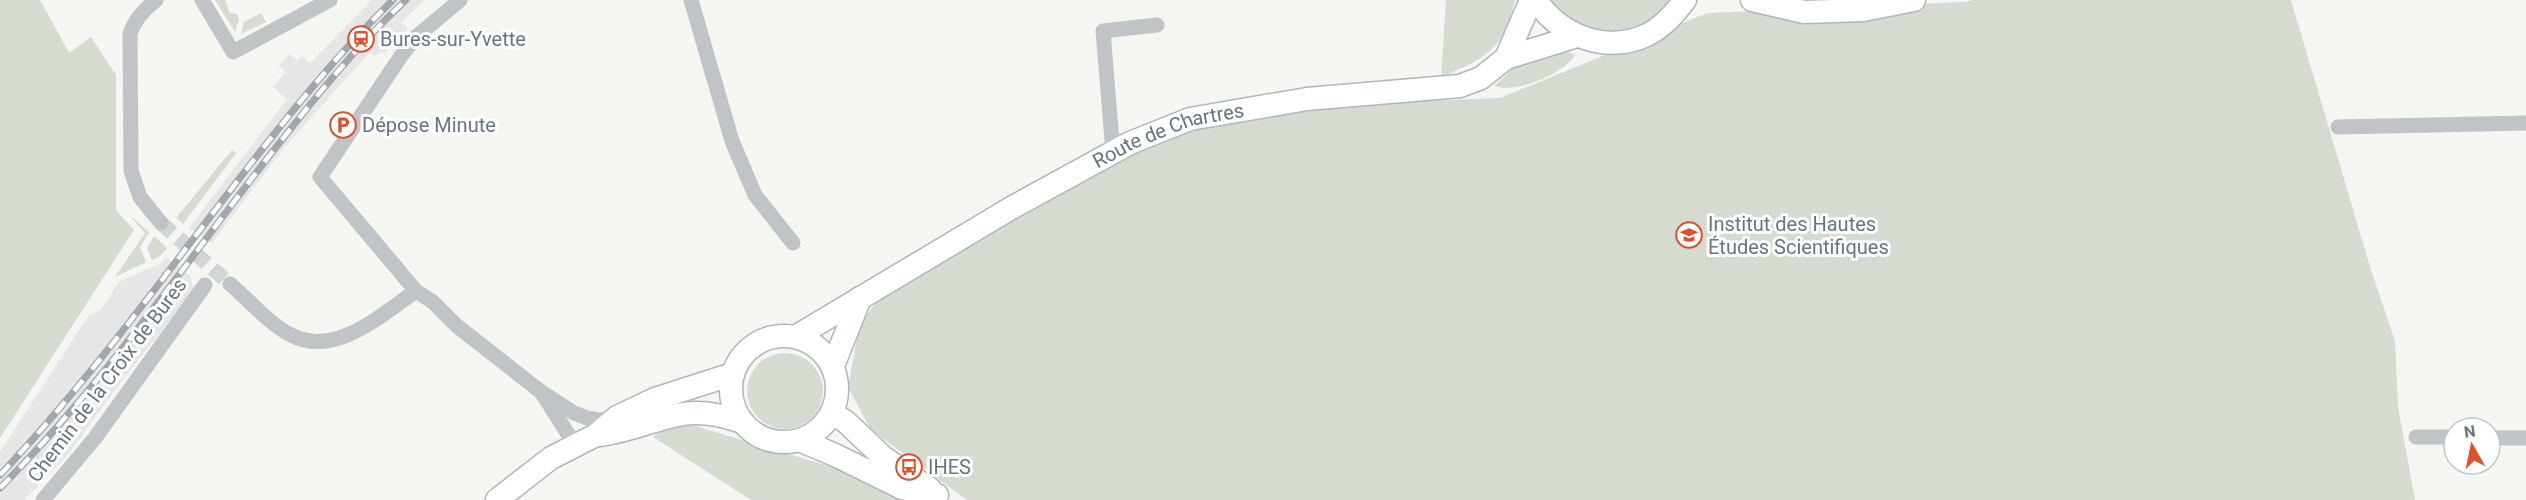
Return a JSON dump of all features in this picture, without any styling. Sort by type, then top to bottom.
[{"type":"main road","name":"Route de Chartres","points":[[1506,58],[1531,0]]},
{"type":"main road","points":[[1536,0],[1544,12],[1559,26],[1577,36],[1595,41],[1622,42],[1647,35],[1669,20],[1685,0]]},
{"type":"main road","points":[[1752,0],[1804,12],[1863,10],[1914,0]]},
{"type":"main road","name":"Route de Chartres","points":[[797,336],[1013,207],[1130,143],[1190,119],[1307,99],[1460,86],[1481,78],[1506,58],[1577,36]]},
{"type":"main road","points":[[833,366],[860,298]]},
{"type":"main road","points":[[781,335],[797,336],[818,347],[833,366],[838,390],[832,414],[812,435],[799,440],[772,441],[755,434],[742,422],[731,399],[732,374],[740,359],[750,347],[765,339],[781,335]]},
{"type":"main road","points":[[497,500],[551,458],[586,440],[617,417],[655,399],[732,374]]},
{"type":"main road","points":[[586,440],[632,429],[680,413],[711,412],[742,422]]},
{"type":"main road","points":[[832,414],[845,421],[883,458],[940,498]]},
{"type":"main road","points":[[799,440],[902,488],[940,498]]},
{"type":"street","points":[[156,0],[139,16],[130,34],[131,162],[137,191],[161,224]]},
{"type":"street","points":[[201,0],[233,52],[330,0]]},
{"type":"street","points":[[460,0],[416,37],[320,177],[416,291],[433,302],[457,326],[540,391],[574,413],[600,420],[617,417]]},
{"type":"street","points":[[691,0],[732,141],[755,195],[794,243]]},
{"type":"street","points":[[1113,153],[1103,31],[1156,24]]},
{"type":"street","points":[[2338,127],[2526,123]]},
{"type":"street","points":[[230,284],[289,335],[314,342],[338,340],[350,334],[416,291]]},
{"type":"street","name":"Chemin de la Croix de Bures","points":[[43,500],[95,438],[205,285]]},
{"type":"street","points":[[540,391],[586,440]]},
{"type":"street","points":[[2416,436],[2442,437]]},
{"type":"street","points":[[2502,438],[2526,438]]},
{"type":"shaded area","points":[[0,0],[40,0],[69,53],[91,37],[116,75],[116,210],[134,230],[0,438]]},
{"type":"shaded area","points":[[215,0],[225,0],[230,13],[237,14],[239,19],[235,32]]},
{"type":"shaded area","points":[[372,0],[425,0],[401,22],[408,29],[384,54],[381,51],[375,56],[370,52],[283,149],[212,243],[189,228],[287,99],[273,87],[285,72],[279,66],[289,54],[297,61],[301,56],[310,63]]},
{"type":"shaded area","points":[[1446,0],[1515,0],[1505,31],[1498,42],[1481,58],[1441,77]]},
{"type":"shaded area","points":[[1551,0],[1671,0],[1643,24],[1627,30],[1611,32],[1579,23],[1565,14]]},
{"type":"shaded area","name":"Institut des Hautes Études Scientifiques","points":[[1973,0],[2291,0],[2371,270],[2395,341],[2398,407],[2415,500],[967,500],[871,430],[848,387],[860,322],[885,292],[1110,163],[1196,127],[1314,105],[1500,98],[1707,13]]},
{"type":"shaded area","points":[[261,13],[266,22],[241,34],[244,22]]},
{"type":"shaded area","points":[[1557,50],[1575,55],[1560,69],[1538,81],[1514,87],[1494,86],[1520,62]]},
{"type":"shaded area","points":[[232,150],[236,153],[183,224],[176,218]]},
{"type":"shaded area","points":[[128,214],[149,232],[140,247],[146,262],[115,277],[145,233]]},
{"type":"shaded area","points":[[154,236],[167,248],[159,257],[152,260],[147,248]]},
{"type":"shaded area","points":[[166,257],[190,276],[194,290],[121,382],[67,456],[24,500],[0,500],[0,452],[89,315],[101,310],[119,282],[161,263]]},
{"type":"shaded area","points":[[785,353],[800,356],[812,364],[820,376],[823,391],[820,406],[812,418],[800,426],[785,429],[770,426],[758,418],[750,406],[747,391],[750,376],[758,364],[770,356]]},
{"type":"shaded area","points":[[675,420],[845,471],[906,500],[751,500],[653,437]]},
{"type":"tunnel","points":[[161,223],[230,284]]},
{"type":"railway","points":[[0,475],[94,367],[239,179],[332,64],[393,0]]},
{"type":"railway","points":[[0,488],[71,411],[105,370],[316,97],[368,37],[406,0]]},
{"type":"place","name":"Bures-sur-Yvette","points":[[361,39]]},
{"type":"place","name":"Dépose Minute","points":[[343,125]]},
{"type":"place","name":"Institut des Hautes Études Scientifiques","points":[[1689,235]]},
{"type":"place","name":"IHES","points":[[909,467]]}]
